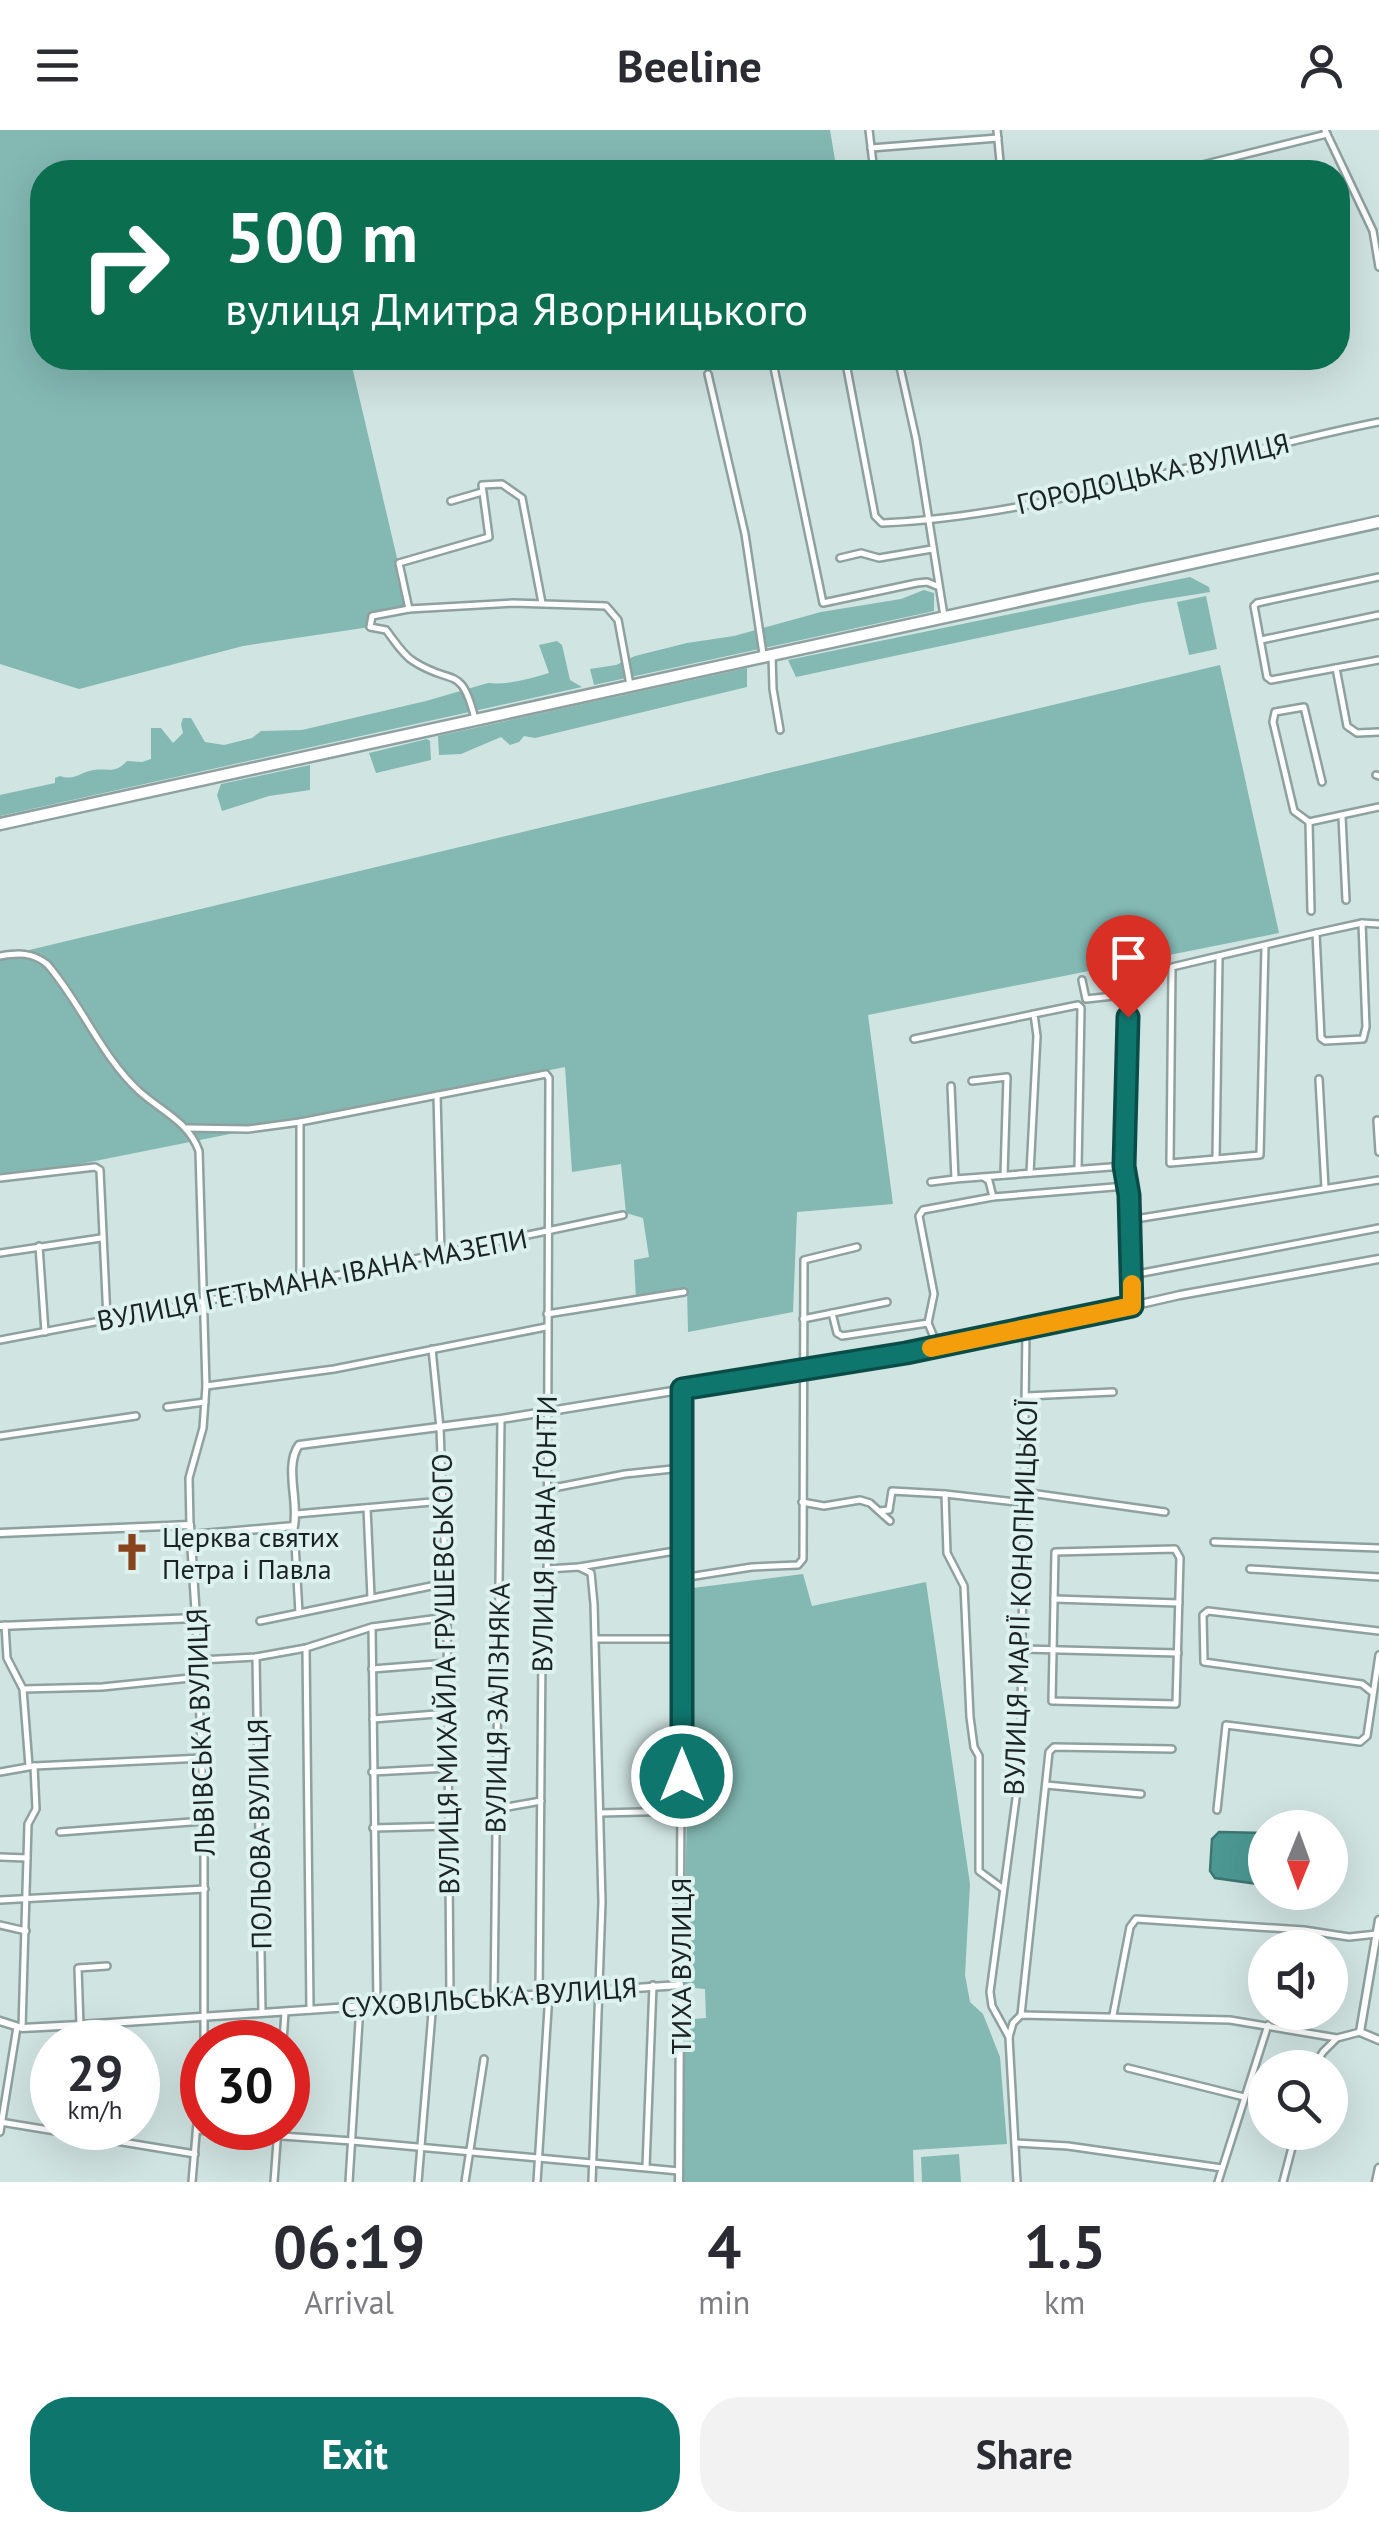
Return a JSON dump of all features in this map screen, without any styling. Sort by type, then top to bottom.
[{"type":"highway","points":[[0,824],[1379,522]]},
{"type":"street","points":[[869,130],[873,160]]},
{"type":"street","points":[[1220,160],[1326,132],[1340,160]]},
{"type":"street","points":[[872,148],[997,134],[1000,160]]},
{"type":"street","points":[[1350,182],[1369,221],[1379,267]]},
{"type":"street","points":[[775,370],[823,602],[917,583],[937,586]]},
{"type":"street","name":"ГОРОДОЦЬКА ВУЛИЦЯ","points":[[846,370],[875,516],[882,523],[950,516],[1082,492],[1379,422]]},
{"type":"street","points":[[901,370],[944,616]]},
{"type":"street","points":[[708,374],[744,534],[780,730]]},
{"type":"street","points":[[409,609],[399,562],[489,537],[482,492],[486,483],[502,484],[522,498],[542,604]]},
{"type":"street","points":[[451,501],[482,492]]},
{"type":"street","points":[[840,558],[861,553],[879,558],[932,550]]},
{"type":"street","points":[[1379,577],[1255,604],[1267,677],[1271,680],[1379,660]]},
{"type":"street","points":[[475,719],[467,688],[408,658],[386,630],[370,627],[372,616],[409,609],[606,606],[615,613],[630,684]]},
{"type":"street","points":[[1261,640],[1379,615]]},
{"type":"street","points":[[1336,668],[1347,726],[1357,733],[1379,732]]},
{"type":"street","points":[[1322,782],[1304,707],[1275,712],[1273,722],[1294,811],[1308,822],[1379,807]]},
{"type":"street","points":[[1342,817],[1346,900]]},
{"type":"street","points":[[1308,822],[1311,911]]},
{"type":"street","points":[[1266,946],[1262,1152],[1170,1163],[1172,968],[1362,923],[1379,924]]},
{"type":"street","points":[[1316,933],[1321,1038],[1363,1039],[1366,1027],[1362,923]]},
{"type":"street","points":[[0,956],[36,956],[47,964],[138,1090],[187,1128],[248,1128],[300,1122],[438,1096],[440,1254]]},
{"type":"street","points":[[1216,1158],[1219,958]]},
{"type":"street","points":[[1082,980],[1086,999],[1122,995],[1128,999],[1124,1166],[1132,1306]]},
{"type":"street","points":[[914,1038],[1078,1005],[1082,1008],[1078,1169]]},
{"type":"street","points":[[1030,1174],[1038,1036],[1034,1014]]},
{"type":"street","name":"ВУЛИЦЯ ІВАНА ҐОНТИ","points":[[438,1096],[546,1074],[548,1569],[542,1653],[540,1994]]},
{"type":"street","points":[[972,1082],[1007,1078],[1004,1175]]},
{"type":"street","points":[[1319,1079],[1325,1188]]},
{"type":"street","points":[[952,1086],[955,1179]]},
{"type":"street","points":[[1376,1120],[1379,1152]]},
{"type":"street","points":[[300,1122],[300,1284]]},
{"type":"street","name":"ЛЬВІВСЬКА ВУЛИЦЯ","points":[[187,1128],[199,1150],[201,1164],[205,1302],[204,1428],[189,1478],[200,1660],[206,2020]]},
{"type":"street","points":[[930,1182],[1124,1166]]},
{"type":"street","points":[[0,1178],[95,1167],[100,1170],[107,1319]]},
{"type":"street","points":[[985,1178],[990,1182],[992,1197]]},
{"type":"street","points":[[1130,1220],[1379,1180]]},
{"type":"street","points":[[938,1347],[928,1323],[934,1294],[920,1213],[992,1197],[1126,1186]]},
{"type":"street","name":"ВУЛИЦЯ ГЕТЬМАНА ІВАНА МАЗЕПИ","points":[[0,1340],[300,1284],[622,1215]]},
{"type":"street","points":[[1132,1274],[1379,1228]]},
{"type":"street","points":[[0,1253],[101,1238]]},
{"type":"street","points":[[39,1246],[46,1332]]},
{"type":"street","points":[[682,1578],[752,1567],[798,1565],[804,1559],[804,1260],[857,1246]]},
{"type":"street","points":[[299,1614],[293,1469],[295,1450],[300,1445],[500,1419],[938,1347],[1379,1258]]},
{"type":"street","points":[[547,1314],[684,1292]]},
{"type":"street","points":[[803,1319],[888,1302]]},
{"type":"street","points":[[832,1313],[842,1336],[928,1323]]},
{"type":"street","points":[[206,1386],[334,1370],[546,1327]]},
{"type":"street","name":"ВУЛИЦЯ МАРІЇ КОНОПНИЦЬКОЇ","points":[[1009,2037],[990,2001],[1017,1792],[1024,1649],[1026,1330]]},
{"type":"street","name":"ВУЛИЦЯ МИХАЙЛА ГРУШЕВСЬКОГО","points":[[432,1349],[440,1428],[450,1714],[450,1999]]},
{"type":"street","name":"ТИХА ВУЛИЦЯ","points":[[679,2182],[682,1389]]},
{"type":"street","points":[[1026,1396],[1113,1392]]},
{"type":"street","points":[[168,1407],[205,1402]]},
{"type":"street","points":[[0,1436],[136,1416]]},
{"type":"street","name":"ВУЛИЦЯ ЗАЛІЗНЯКА","points":[[494,1998],[500,1419]]},
{"type":"street","points":[[548,1489],[624,1474],[682,1468]]},
{"type":"street","points":[[879,1511],[889,1510],[892,1490],[1024,1504]]},
{"type":"street","points":[[1023,1492],[1165,1512]]},
{"type":"street","points":[[946,1494],[947,1554],[964,1586],[970,1718],[978,1756],[979,1871],[1002,1888]]},
{"type":"street","points":[[802,1502],[824,1506],[860,1500],[870,1503],[890,1521]]},
{"type":"street","points":[[296,1514],[442,1501]]},
{"type":"street","points":[[367,1508],[370,1597]]},
{"type":"street","points":[[0,1533],[190,1525]]},
{"type":"street","points":[[191,1535],[294,1526]]},
{"type":"street","points":[[1214,1542],[1379,1548]]},
{"type":"street","points":[[1058,1549],[1175,1550],[1180,1558],[1178,1702],[1174,1706],[1052,1701],[1054,1599],[1058,1549]]},
{"type":"street","points":[[548,1569],[681,1550]]},
{"type":"street","points":[[580,1567],[591,1573],[596,1639],[602,1902],[592,2182]]},
{"type":"street","points":[[1250,1570],[1379,1577]]},
{"type":"street","points":[[260,1620],[446,1584]]},
{"type":"street","points":[[1054,1599],[1179,1602]]},
{"type":"street","points":[[1372,1692],[1362,1684],[1204,1662],[1203,1615],[1208,1611],[1379,1631]]},
{"type":"street","points":[[200,1660],[256,1657],[306,1648],[372,1626],[447,1616]]},
{"type":"street","points":[[0,2132],[19,2027],[28,1824],[36,1809],[22,1688],[7,1658],[2,1626],[196,1618]]},
{"type":"street","points":[[372,1626],[377,2004]]},
{"type":"street","points":[[596,1639],[682,1639]]},
{"type":"street","points":[[306,1648],[310,2010]]},
{"type":"street","points":[[1024,1649],[1178,1654]]},
{"type":"street","points":[[1217,1810],[1228,1724],[1360,1742],[1366,1736],[1379,1655]]},
{"type":"street","name":"ПОЛЬОВА ВУЛИЦЯ","points":[[256,1657],[262,2012]]},
{"type":"street","points":[[372,1669],[448,1663]]},
{"type":"street","points":[[22,1688],[102,1687],[200,1677]]},
{"type":"street","points":[[372,1719],[450,1714]]},
{"type":"street","points":[[1369,1716],[1379,1717]]},
{"type":"street","points":[[1021,2015],[1049,1752],[1054,1748],[1172,1748]]},
{"type":"street","points":[[0,1772],[32,1766],[203,1758]]},
{"type":"street","points":[[372,1772],[449,1768]]},
{"type":"street","points":[[1046,1784],[1142,1794]]},
{"type":"street","points":[[496,1809],[541,1801]]},
{"type":"street","points":[[600,1813],[682,1811]]},
{"type":"street","points":[[60,1832],[204,1821]]},
{"type":"street","points":[[372,1828],[450,1826]]},
{"type":"street","points":[[0,1857],[28,1858]]},
{"type":"street","points":[[0,1900],[205,1889]]},
{"type":"street","points":[[1114,2014],[1130,1927],[1136,1919],[1304,1930],[1349,1937],[1377,1934]]},
{"type":"street","points":[[1295,2030],[1337,2038],[1351,2037],[1361,2030],[1379,1920]]},
{"type":"street","points":[[0,1924],[26,1931]]},
{"type":"street","points":[[80,2020],[78,1968],[106,1966]]},
{"type":"street","points":[[646,2167],[653,1985]]},
{"type":"street","name":"СУХОВІЛЬСЬКА ВУЛИЦЯ","points":[[143,2020],[680,1985]]},
{"type":"street","points":[[537,2182],[549,1993]]},
{"type":"street","points":[[418,2182],[433,2001]]},
{"type":"street","points":[[349,2182],[360,2005]]},
{"type":"street","points":[[284,2020],[285,2012]]},
{"type":"street","points":[[1017,2182],[1009,2037],[1015,2019],[1021,2015],[1114,2014],[1248,2022]]},
{"type":"street","name":"СУХОВІЛЬСЬКА ВУЛИЦЯ","points":[[0,2021],[30,2027]]},
{"type":"street","points":[[1218,2182],[1267,2030]]},
{"type":"street","points":[[1361,2030],[1379,2040]]},
{"type":"street","points":[[1324,2050],[1337,2038]]},
{"type":"street","points":[[466,2182],[484,2059]]},
{"type":"street","points":[[1128,2068],[1244,2097]]},
{"type":"street","points":[[1,2122],[195,2154]]},
{"type":"street","points":[[310,2138],[679,2171]]},
{"type":"street","points":[[1016,2143],[1068,2146],[1222,2168]]},
{"type":"street","points":[[192,2182],[195,2150]]},
{"type":"street","points":[[274,2182],[276,2150]]},
{"type":"street","points":[[1284,2182],[1292,2150]]},
{"type":"street","points":[[1376,2182],[1379,2168]]},
{"type":"shaded area","points":[[0,130],[830,130],[835,160],[30,160],[30,370],[353,370],[409,609],[372,616],[370,627],[243,646],[79,689],[0,664]]},
{"type":"shaded area","points":[[1190,577],[1209,587],[1210,592],[796,677],[788,660]]},
{"type":"shaded area","points":[[924,590],[934,593],[934,611],[594,685],[590,669],[616,665],[635,656],[734,636],[821,612],[901,599]]},
{"type":"shaded area","points":[[1206,596],[1217,649],[1189,655],[1177,602]]},
{"type":"shaded area","points":[[557,641],[562,645],[570,680],[582,687],[0,816],[0,795],[55,783],[60,776],[74,777],[94,770],[115,769],[127,761],[151,759],[151,728],[161,728],[173,743],[183,733],[183,718],[191,718],[205,742],[224,745],[252,738],[261,731],[302,730],[488,683],[549,673],[539,645]]},
{"type":"shaded area","points":[[1220,665],[1279,933],[868,1015],[893,1204],[797,1212],[793,1312],[688,1332],[687,1289],[636,1299],[634,1260],[649,1257],[643,1218],[626,1213],[621,1164],[572,1172],[565,1067],[0,1180],[0,957]]},
{"type":"shaded area","points":[[747,668],[747,687],[535,738],[524,736],[510,745],[501,737],[461,754],[439,755],[438,736]]},
{"type":"shaded area","points":[[427,739],[431,760],[376,773],[369,753]]},
{"type":"shaded area","points":[[310,765],[310,790],[269,796],[222,811],[217,795],[221,784]]},
{"type":"shaded area","points":[[803,1574],[812,1606],[926,1582],[970,1884],[965,1975],[970,2002],[983,2014],[1000,2057],[1007,2144],[913,2150],[914,2182],[684,2182],[682,2020],[706,2018],[705,1989],[683,1987],[688,1766],[685,1589]]},
{"type":"shaded area","points":[[1219,1832],[1248,1833],[1248,1883],[1215,1878],[1210,1871],[1212,1839]]},
{"type":"shaded area","points":[[959,2154],[961,2182],[922,2182],[921,2157]]},
{"type":"slow traffic","points":[[931,1348],[1132,1306],[1132,1284]]},
{"type":"place","name":"Церква святих Петра і Павла","points":[[132,1552]]},
{"type":"route","points":[[682,1776],[682,1389],[906,1353],[1132,1306],[1129,1195],[1124,1166],[1128,1017]]}]
